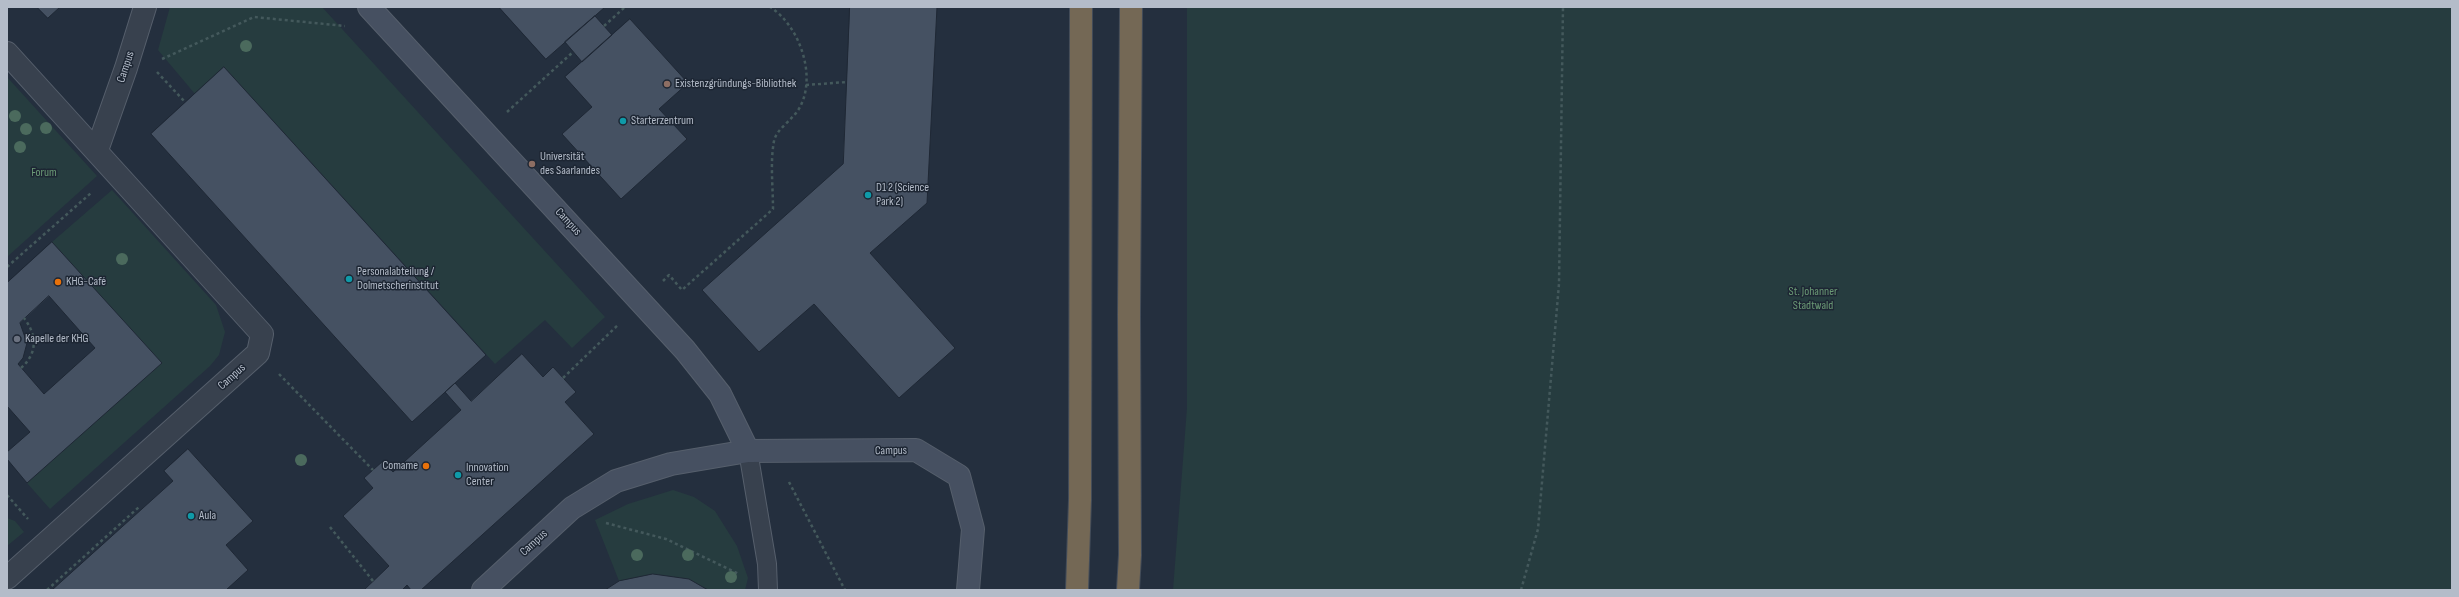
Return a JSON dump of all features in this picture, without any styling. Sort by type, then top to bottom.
[{"type":"highway","points":[[1077,590],[1080,500],[1081,7]]},
{"type":"highway","points":[[1128,590],[1130,555],[1129,314],[1131,7]]},
{"type":"street","name":"Campus","points":[[97,150],[145,7]]},
{"type":"street","name":"Campus","points":[[369,7],[684,350],[720,394],[748,451]]},
{"type":"street","points":[[7,53],[97,150],[262,334],[258,353]]},
{"type":"street","name":"Campus","points":[[7,578],[258,353]]},
{"type":"street","name":"Campus","points":[[482,590],[572,508],[616,481],[671,464],[748,451],[916,450],[959,476],[972,529],[968,590]]},
{"type":"lane","points":[[748,451],[767,564],[768,590]]},
{"type":"path","points":[[604,26],[625,7]]},
{"type":"path","points":[[661,283],[669,275],[682,290],[773,209],[774,140],[800,107],[806,85],[803,54],[791,26],[770,7]]},
{"type":"path","points":[[1521,590],[1538,529],[1559,284],[1563,7]]},
{"type":"path","points":[[157,61],[254,17],[391,31]]},
{"type":"path","points":[[485,132],[573,52]]},
{"type":"path","points":[[158,73],[185,102]]},
{"type":"path","points":[[806,85],[847,82]]},
{"type":"path","points":[[7,267],[116,171]]},
{"type":"path","points":[[22,368],[28,362],[34,344],[34,334],[24,318]]},
{"type":"path","points":[[563,378],[618,327]]},
{"type":"path","points":[[258,353],[373,470]]},
{"type":"path","points":[[773,452],[845,590]]},
{"type":"path","points":[[136,503],[142,510]]},
{"type":"path","points":[[47,590],[139,507]]},
{"type":"path","points":[[602,522],[666,539],[741,575]]},
{"type":"path","points":[[330,527],[373,581]]},
{"type":"path","points":[[95,541],[100,547]]},
{"type":"green space","points":[[170,7],[322,7],[605,317],[572,348],[545,320],[495,364],[224,67],[195,94],[158,50]]},
{"type":"green space","name":"St. Johanner Stadtwald","points":[[1187,7],[2452,7],[2452,590],[1173,590],[1187,408]]},
{"type":"green space","name":"Forum","points":[[7,77],[97,176],[7,257]]},
{"type":"green space","points":[[112,190],[216,305],[225,332],[219,355],[210,366],[50,509],[27,483],[161,363],[52,242]]},
{"type":"green space","points":[[673,490],[694,497],[715,511],[737,546],[748,578],[745,590],[708,590],[689,579],[653,574],[619,581],[595,520],[628,504]]},
{"type":"green space","points":[[7,518],[15,521],[24,532],[7,546]]},
{"type":"building","points":[[37,7],[60,7],[48,18]]},
{"type":"building","points":[[499,7],[605,7],[546,59]]},
{"type":"building","name":"D1 2 (Science Park 2)","points":[[850,7],[937,7],[927,203],[870,253],[955,348],[899,398],[814,304],[759,352],[702,290],[843,164]]},
{"type":"building","points":[[595,16],[612,35],[582,62],[565,42]]},
{"type":"building","name":"Starterzentrum","points":[[630,19],[688,83],[659,109],[687,139],[621,199],[562,134],[592,107],[565,77]]},
{"type":"building","name":"Personalabteilung / Dolmetscherinstitut","points":[[224,67],[486,355],[412,422],[151,134]]},
{"type":"building","points":[[52,242],[162,363],[27,483],[7,459],[7,452],[30,432],[7,406],[7,283]],"holes":[[[49,296],[95,348],[44,394],[18,364],[23,358],[27,343],[20,323]]]},
{"type":"building","name":"Innovation Center","points":[[522,354],[543,377],[553,367],[576,392],[565,402],[594,434],[421,590],[411,590],[407,585],[402,590],[364,590],[389,566],[343,516],[373,488],[364,478],[383,461],[393,472],[461,410],[445,392],[455,383],[471,401]]},
{"type":"building","name":"Aula","points":[[188,449],[253,521],[226,545],[248,570],[226,590],[52,590],[173,481],[164,471]]},
{"type":"building","points":[[653,574],[689,579],[708,590],[605,590],[619,581]]},
{"type":"place","name":"Existenzgründungs-Bibliothek","points":[[667,84]]},
{"type":"place","name":"Starterzentrum","points":[[623,121]]},
{"type":"place","name":"Universität des Saarlandes","points":[[532,164]]},
{"type":"place","name":"D1 2 (Science Park 2)","points":[[868,195]]},
{"type":"place","name":"Personalabteilung / Dolmetscherinstitut","points":[[349,279]]},
{"type":"place","name":"KHG-Café","points":[[58,282]]},
{"type":"place","name":"Kapelle der KHG","points":[[17,339]]},
{"type":"place","name":"Comame","points":[[426,466]]},
{"type":"place","name":"Innovation Center","points":[[458,475]]},
{"type":"place","name":"Aula","points":[[191,516]]}]
